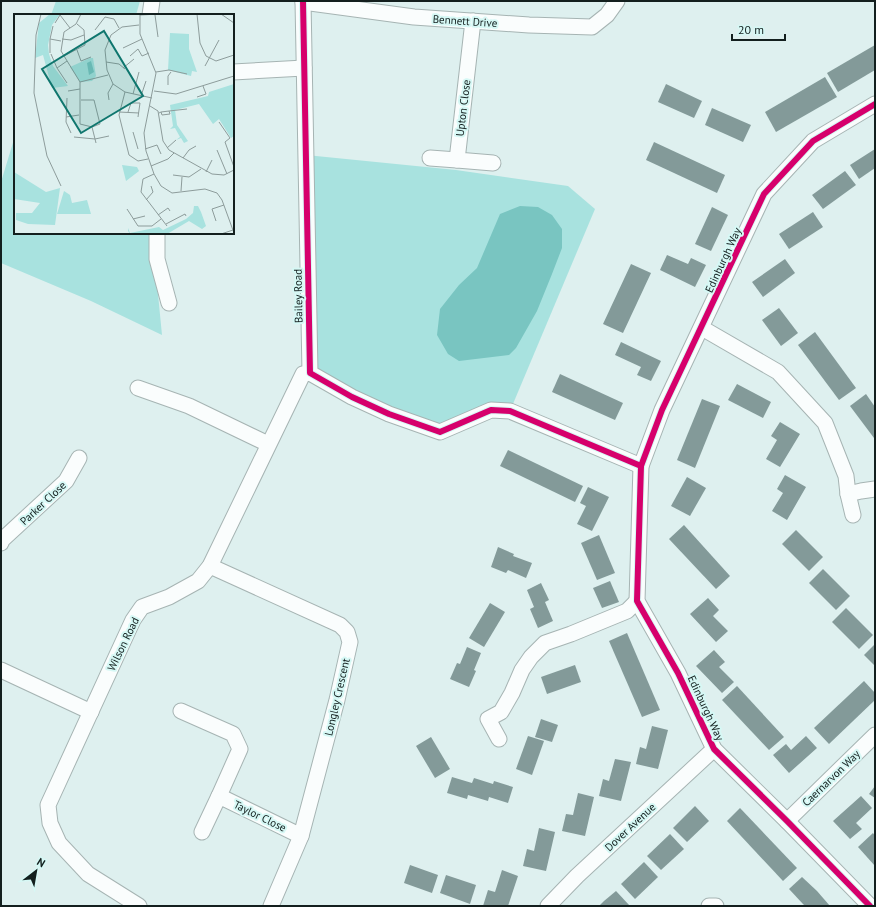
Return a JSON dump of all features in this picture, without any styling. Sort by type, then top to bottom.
[{"type":"street","points":[[150,14],[152,1]]},
{"type":"street","name":"Bennett Drive","points":[[303,1],[414,17],[529,25],[592,27],[607,15],[617,1]]},
{"type":"street","name":"Bailey Road","points":[[303,1],[310,373]]},
{"type":"street","name":"Upton Close","points":[[457,160],[473,21]]},
{"type":"street","points":[[234,72],[304,68]]},
{"type":"street","name":"Edinburgh Way","points":[[870,906],[714,749],[678,673],[637,601],[641,466],[662,410],[764,194],[813,141],[875,104]]},
{"type":"street","points":[[430,158],[492,163]]},
{"type":"street","points":[[157,234],[157,259],[169,303]]},
{"type":"street","points":[[702,328],[778,372],[825,423],[846,476],[848,494],[853,515]]},
{"type":"street","points":[[310,373],[352,397],[389,414],[440,432],[492,410],[510,411],[641,466]]},
{"type":"street","name":"Wilson Road","points":[[139,906],[88,874],[59,843],[50,823],[48,805],[133,620],[142,607],[169,597],[198,581],[210,566],[303,374],[310,373]]},
{"type":"street","points":[[138,388],[189,406],[268,444]]},
{"type":"street","name":"Parker Close","points":[[1,543],[2,540],[66,481],[79,458]]},
{"type":"street","points":[[848,494],[875,489]]},
{"type":"street","name":"Longley Crescent","points":[[210,566],[340,625],[348,632],[350,642],[337,700],[301,836],[271,906]]},
{"type":"street","points":[[499,739],[488,719],[501,712],[512,693],[522,670],[531,657],[545,643],[627,611],[637,601]]},
{"type":"street","points":[[1,670],[91,712]]},
{"type":"street","points":[[181,711],[232,734],[240,748],[202,832]]},
{"type":"street","name":"Caernarvon Way","points":[[787,821],[875,735]]},
{"type":"street","name":"Dover Avenue","points":[[548,906],[577,876],[714,749]]},
{"type":"street","name":"Taylor Close","points":[[218,796],[301,836]]},
{"type":"street","points":[[709,906],[716,906]]},
{"type":"shaded area","points":[[56,1],[140,1],[136,14],[51,14]]},
{"type":"shaded area","points":[[14,139],[14,234],[152,234],[162,335],[91,301],[1,263],[1,182]]},
{"type":"shaded area","points":[[306,155],[456,170],[568,186],[595,209],[510,411],[440,432],[310,373]]},
{"type":"shaded area","points":[[520,206],[538,207],[552,215],[562,229],[562,248],[552,274],[537,311],[516,348],[509,355],[459,361],[448,354],[437,335],[440,309],[459,285],[477,268],[500,214]]},
{"type":"building","points":[[875,45],[875,70],[838,92],[827,73]]},
{"type":"building","points":[[825,77],[837,97],[776,132],[765,112]]},
{"type":"building","points":[[666,84],[702,101],[694,118],[658,102]]},
{"type":"building","points":[[712,108],[751,125],[743,142],[705,125]]},
{"type":"building","points":[[654,142],[725,175],[717,193],[646,160]]},
{"type":"building","points":[[875,149],[875,168],[859,179],[850,165]]},
{"type":"building","points":[[845,171],[856,185],[823,209],[812,195]]},
{"type":"building","points":[[712,207],[728,215],[711,251],[695,244]]},
{"type":"building","points":[[813,212],[823,227],[789,249],[779,234]]},
{"type":"building","points":[[667,255],[688,264],[691,258],[706,265],[695,287],[660,270]]},
{"type":"building","points":[[785,259],[795,273],[763,297],[752,282]]},
{"type":"building","points":[[631,264],[651,273],[623,333],[603,324]]},
{"type":"building","points":[[779,308],[798,333],[781,346],[762,320]]},
{"type":"building","points":[[815,332],[856,388],[839,400],[798,345]]},
{"type":"building","points":[[621,342],[661,361],[651,381],[637,375],[641,367],[615,355]]},
{"type":"building","points":[[560,374],[623,403],[615,420],[552,392]]},
{"type":"building","points":[[737,384],[771,402],[763,418],[728,400]]},
{"type":"building","points":[[866,394],[875,407],[874,438],[850,406]]},
{"type":"building","points":[[702,399],[720,406],[695,468],[677,460]]},
{"type":"building","points":[[780,422],[800,434],[780,467],[766,459],[777,440],[771,436]]},
{"type":"building","points":[[508,450],[583,486],[575,502],[500,466]]},
{"type":"building","points":[[785,475],[806,487],[787,520],[772,511],[783,493],[777,489]]},
{"type":"building","points":[[687,477],[706,488],[690,516],[671,506]]},
{"type":"building","points":[[588,487],[609,497],[592,531],[577,524],[586,506],[580,503]]},
{"type":"building","points":[[684,525],[730,576],[716,589],[669,539]]},
{"type":"building","points":[[796,530],[823,557],[809,571],[782,544]]},
{"type":"building","points":[[599,535],[615,573],[597,580],[581,543]]},
{"type":"building","points":[[498,547],[514,554],[513,556],[532,563],[526,578],[508,570],[506,573],[491,567]]},
{"type":"building","points":[[823,569],[850,596],[836,610],[809,583]]},
{"type":"building","points":[[610,581],[619,602],[602,608],[593,588]]},
{"type":"building","points":[[541,583],[549,600],[545,602],[553,621],[538,628],[530,609],[534,607],[527,590]]},
{"type":"building","points":[[708,598],[719,610],[713,616],[728,631],[716,642],[690,614]]},
{"type":"building","points":[[490,603],[505,612],[484,647],[469,638]]},
{"type":"building","points":[[846,608],[873,635],[859,649],[832,622]]},
{"type":"building","points":[[627,633],[660,710],[642,717],[609,641]]},
{"type":"building","points":[[875,644],[875,666],[864,655]]},
{"type":"building","points":[[467,647],[481,653],[474,670],[476,671],[469,687],[450,679],[457,663],[460,664]]},
{"type":"building","points":[[714,650],[725,662],[719,667],[734,682],[722,693],[696,666]]},
{"type":"building","points":[[575,665],[581,682],[547,694],[541,677]]},
{"type":"building","points":[[864,681],[875,693],[875,700],[829,744],[814,728]]},
{"type":"building","points":[[737,686],[784,737],[769,750],[722,700]]},
{"type":"building","points":[[541,719],[558,725],[552,742],[535,737]]},
{"type":"building","points":[[652,726],[668,730],[658,769],[636,764],[640,747],[646,749]]},
{"type":"building","points":[[528,736],[544,741],[532,775],[516,769]]},
{"type":"building","points":[[806,736],[817,748],[789,773],[773,755],[786,744],[791,750]]},
{"type":"building","points":[[431,737],[450,769],[435,778],[416,746]]},
{"type":"building","points":[[615,759],[631,762],[621,801],[599,796],[603,779],[609,781]]},
{"type":"building","points":[[452,777],[472,783],[474,778],[493,784],[494,781],[513,787],[508,803],[489,797],[488,801],[468,795],[467,799],[447,793]]},
{"type":"building","points":[[875,786],[875,798],[869,794]]},
{"type":"building","points":[[578,793],[594,797],[585,836],[562,831],[566,814],[573,815]]},
{"type":"building","points":[[861,796],[872,808],[856,823],[862,829],[850,839],[833,821]]},
{"type":"building","points":[[695,806],[709,821],[687,842],[673,828]]},
{"type":"building","points":[[740,808],[797,868],[783,881],[727,821]]},
{"type":"building","points":[[539,828],[555,832],[546,871],[523,866],[527,849],[534,851]]},
{"type":"building","points":[[873,833],[875,836],[875,866],[858,847]]},
{"type":"building","points":[[670,834],[684,849],[661,870],[647,856]]},
{"type":"building","points":[[644,862],[658,877],[635,899],[621,884]]},
{"type":"building","points":[[410,865],[438,875],[432,893],[404,883]]},
{"type":"building","points":[[502,870],[518,876],[508,906],[483,906],[488,890],[495,892]]},
{"type":"building","points":[[446,875],[476,885],[470,904],[440,893]]},
{"type":"building","points":[[802,877],[830,906],[805,906],[803,904],[789,889]]},
{"type":"building","points":[[616,891],[630,906],[599,906],[604,901]]},
{"type":"cycle path","points":[[303,1],[310,373],[352,397],[389,414],[440,432],[491,410],[510,411],[641,466]]},
{"type":"cycle path","points":[[870,906],[714,749],[678,673],[637,601],[641,466],[662,410],[764,194],[813,141],[875,104]]}]
